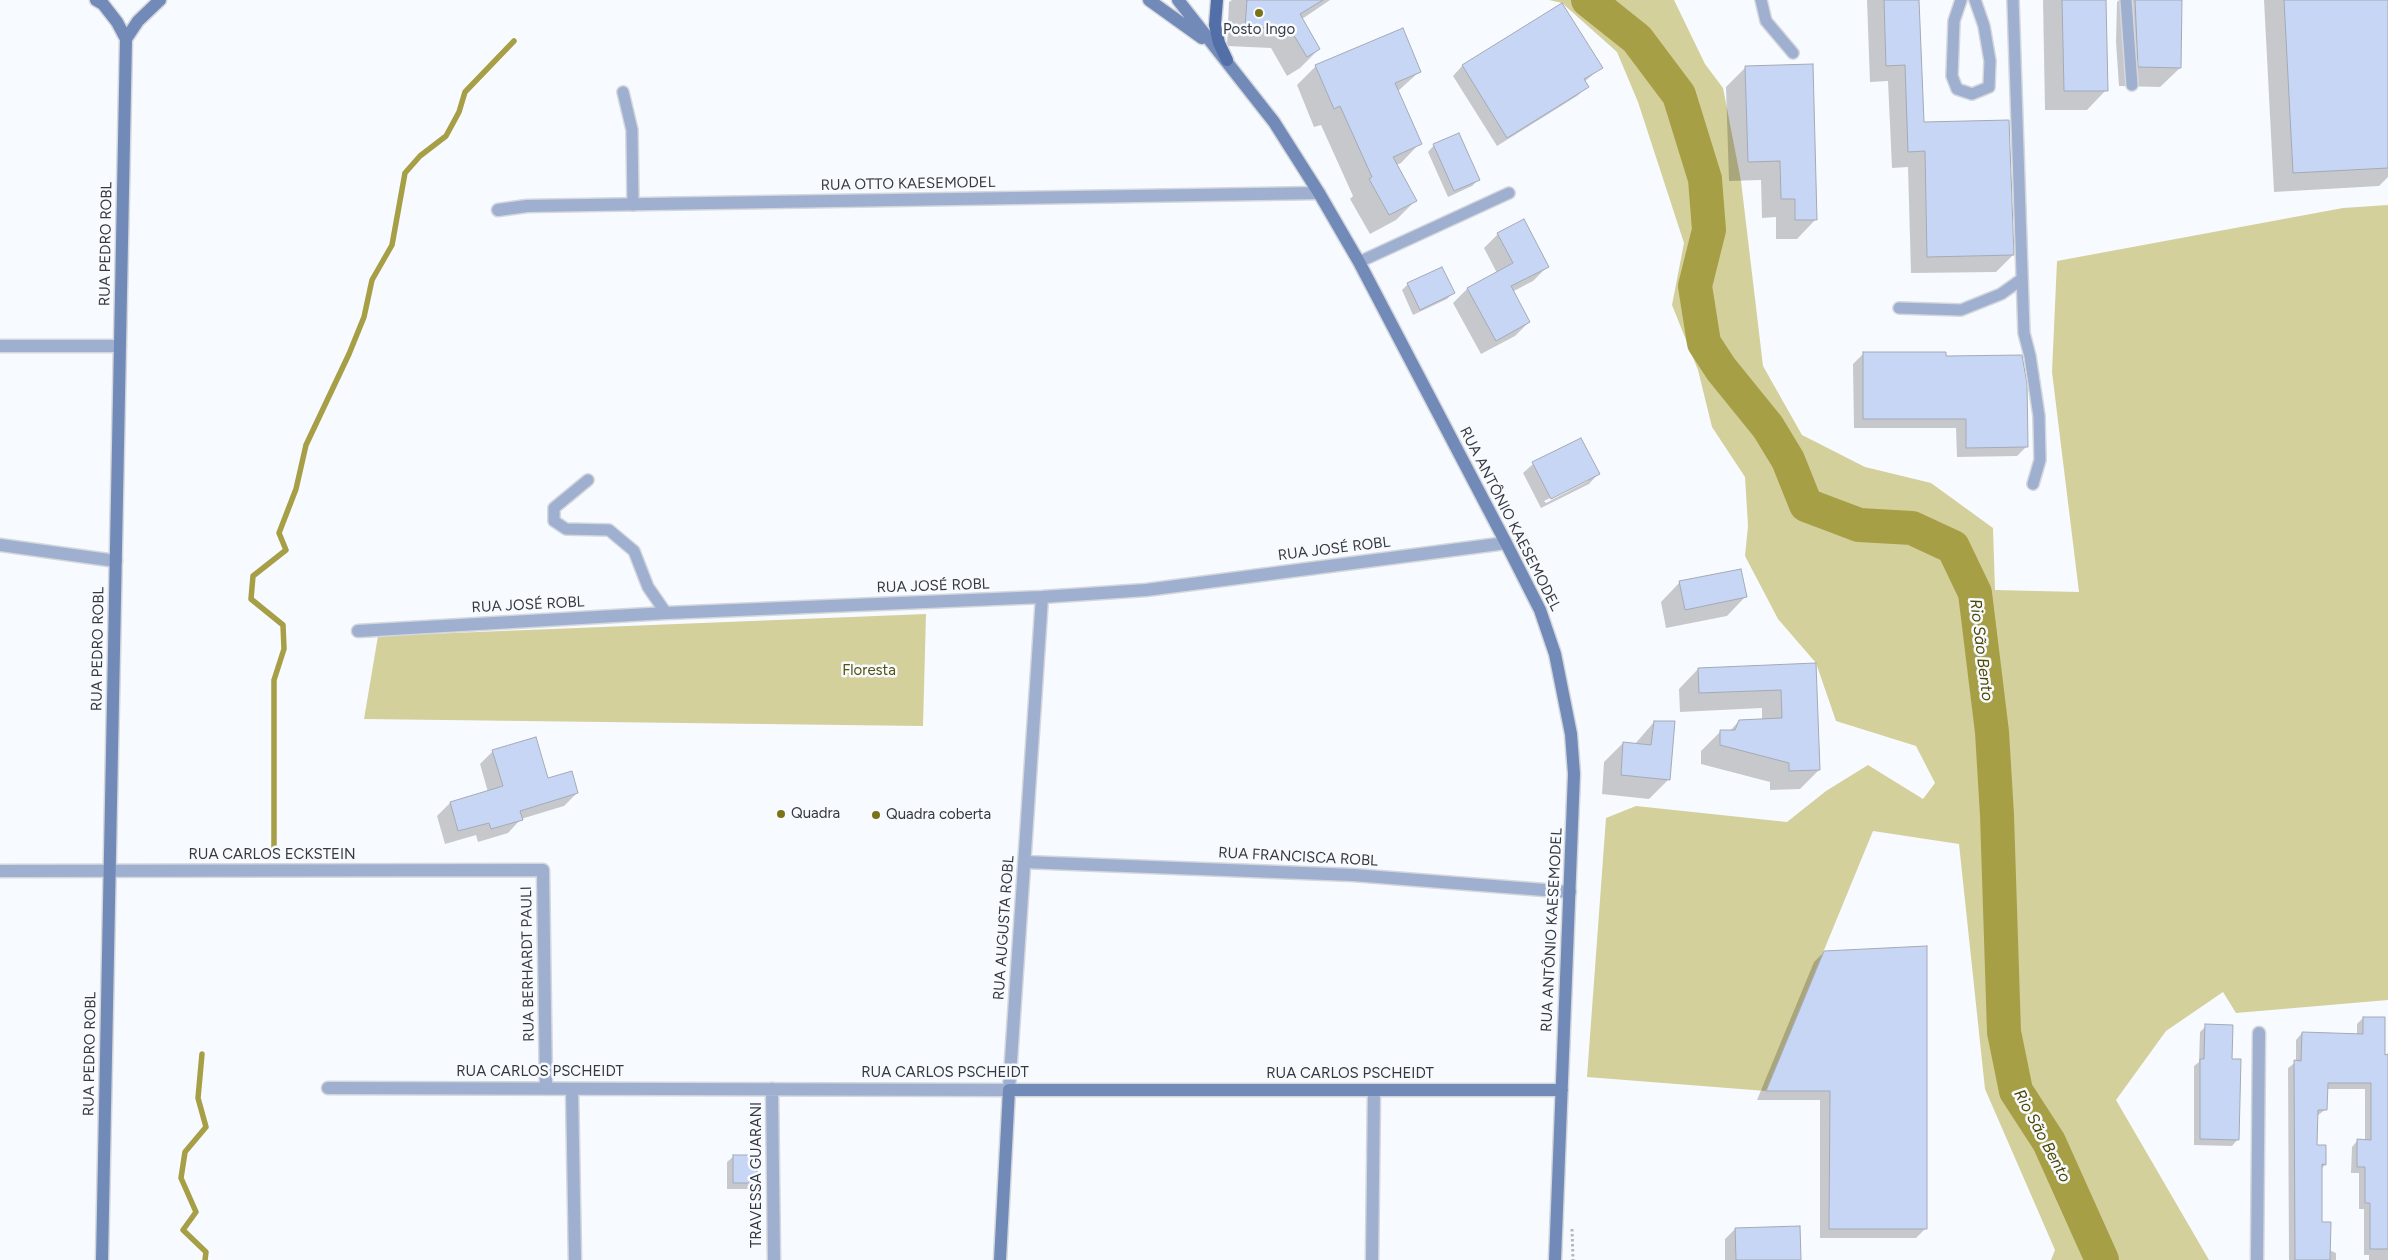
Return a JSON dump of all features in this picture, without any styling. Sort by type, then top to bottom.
[{"type":"main road","points":[[96,0],[103,4],[117,22],[126,39],[138,21],[160,0]]},
{"type":"main road","name":"RUA ANTÔNIO KAESEMODEL","points":[[1149,0],[1197,34],[1227,60]]},
{"type":"main road","name":"RUA ANTÔNIO KAESEMODEL","points":[[1178,0],[1274,122],[1319,193],[1359,262],[1540,610],[1555,654],[1565,696],[1571,734],[1574,774],[1555,1260]]},
{"type":"main road","points":[[1217,0],[1215,25],[1219,43],[1227,60]]},
{"type":"main road","name":"RUA PEDRO ROBL","points":[[102,1260],[126,39]]},
{"type":"main road","name":"RUA CARLOS PSCHEIDT","points":[[1009,1090],[1562,1090]]},
{"type":"main road","name":"RUA AUGUSTA ROBL","points":[[1000,1260],[1009,1090]]},
{"type":"street","name":"RUA OTTO KAESEMODEL","points":[[498,210],[527,206],[1319,193]]},
{"type":"street","points":[[0,346],[120,346]]},
{"type":"street","name":"RUA JOSÉ ROBL","points":[[358,631],[666,613],[1042,597],[1146,590],[1506,543]]},
{"type":"street","points":[[0,545],[116,561]]},
{"type":"street","name":"RUA AUGUSTA ROBL","points":[[1009,1090],[1042,597]]},
{"type":"street","name":"RUA FRANCISCA ROBL","points":[[1025,862],[1353,875],[1570,892]]},
{"type":"street","name":"RUA CARLOS ECKSTEIN","points":[[0,871],[543,870]]},
{"type":"street","name":"RUA BERHARDT PAULI","points":[[543,870],[546,1089]]},
{"type":"street","points":[[2257,1260],[2259,1033]]},
{"type":"street","name":"RUA CARLOS PSCHEIDT","points":[[328,1088],[1009,1090]]},
{"type":"street","points":[[572,1089],[575,1260]]},
{"type":"street","name":"TRAVESSA GUARANI","points":[[772,1089],[774,1260]]},
{"type":"street","points":[[1372,1260],[1374,1091]]},
{"type":"lane","points":[[1761,0],[1766,21],[1793,53]]},
{"type":"lane","points":[[1961,0],[1954,21],[1952,76],[1957,89],[1972,94],[1989,87],[1990,62],[1984,26],[1975,0]]},
{"type":"lane","points":[[2013,0],[2024,334],[2030,356],[2039,416],[2040,460],[2033,484]]},
{"type":"lane","points":[[2126,0],[2132,86]]},
{"type":"lane","points":[[623,92],[632,130],[633,205]]},
{"type":"lane","points":[[1359,262],[1509,193]]},
{"type":"lane","points":[[1899,308],[1962,310],[2001,294],[2022,279]]},
{"type":"lane","points":[[588,480],[554,508],[554,521],[566,529],[609,530],[634,551],[648,587],[666,613]]},
{"type":"green space","points":[[1549,0],[1674,0],[1705,64],[1723,88],[1741,181],[1763,366],[1802,435],[1865,467],[1931,483],[1993,528],[1995,590],[2079,592],[2052,372],[2057,261],[2343,208],[2388,205],[2388,1000],[2236,1013],[2223,992],[2166,1031],[2116,1100],[2209,1260],[2051,1260],[2055,1250],[1985,1089],[1959,844],[1873,831],[1766,1091],[1587,1077],[1606,818],[1636,806],[1787,822],[1826,791],[1868,765],[1923,799],[1935,783],[1916,746],[1836,721],[1816,663],[1778,619],[1745,556],[1748,526],[1745,477],[1712,427],[1698,370],[1672,305],[1684,243],[1638,102],[1617,52],[1562,3]]},
{"type":"green space","name":"Floresta","points":[[926,614],[923,726],[364,719],[378,636]]},
{"type":"building","points":[[1247,0],[1323,0],[1300,14],[1320,49],[1307,57],[1290,29],[1245,27]]},
{"type":"building","points":[[1884,0],[1919,0],[1924,122],[2009,120],[2014,255],[1927,257],[1925,151],[1908,152],[1905,65],[1886,66]]},
{"type":"building","points":[[2062,0],[2106,0],[2108,91],[2064,91]]},
{"type":"building","points":[[2135,0],[2182,0],[2181,68],[2138,67]]},
{"type":"building","points":[[2284,0],[2388,0],[2388,168],[2293,173]]},
{"type":"building","points":[[1562,3],[1603,68],[1584,79],[1589,87],[1507,138],[1462,65]]},
{"type":"building","points":[[1403,28],[1421,72],[1395,83],[1422,144],[1393,157],[1417,201],[1389,215],[1369,179],[1372,177],[1340,106],[1334,109],[1315,65]]},
{"type":"building","points":[[1813,64],[1817,220],[1795,220],[1795,199],[1781,199],[1780,161],[1748,162],[1745,66]]},
{"type":"building","points":[[1459,133],[1480,180],[1454,191],[1433,144]]},
{"type":"building","points":[[1524,219],[1549,267],[1511,286],[1530,322],[1496,341],[1467,288],[1513,263],[1497,233]]},
{"type":"building","points":[[1442,267],[1455,293],[1420,310],[1407,283]]},
{"type":"building","points":[[1863,352],[1946,352],[1946,356],[2022,355],[2027,384],[2028,447],[1966,448],[1966,419],[1863,419]]},
{"type":"building","points":[[1581,438],[1600,474],[1551,499],[1532,462]]},
{"type":"building","points":[[1741,569],[1747,597],[1685,610],[1679,581]]},
{"type":"building","points":[[1816,663],[1820,770],[1789,771],[1789,763],[1720,745],[1720,730],[1735,730],[1739,720],[1782,718],[1781,690],[1699,693],[1698,668]]},
{"type":"building","points":[[1654,721],[1675,721],[1670,780],[1621,775],[1623,742],[1651,745]]},
{"type":"building","points":[[536,737],[548,778],[572,771],[578,793],[520,811],[523,820],[491,829],[489,823],[458,831],[450,802],[503,786],[492,750]]},
{"type":"building","points":[[1927,946],[1927,1229],[1829,1229],[1830,1091],[1766,1091],[1824,951]]},
{"type":"building","points":[[2363,1017],[2385,1017],[2385,1055],[2388,1054],[2388,1249],[2370,1249],[2370,1203],[2365,1203],[2365,1167],[2357,1167],[2357,1139],[2371,1140],[2371,1083],[2328,1083],[2327,1110],[2318,1110],[2317,1145],[2326,1145],[2326,1165],[2322,1164],[2322,1222],[2331,1222],[2330,1260],[2295,1260],[2294,1060],[2301,1061],[2302,1032],[2363,1034]]},
{"type":"building","points":[[2205,1024],[2233,1025],[2232,1059],[2241,1059],[2239,1140],[2200,1139],[2200,1059],[2204,1059]]},
{"type":"building","points":[[733,1155],[757,1155],[757,1183],[733,1183]]},
{"type":"building","points":[[1800,1226],[1801,1260],[1736,1260],[1735,1228]]},
{"type":"waterway","name":"Rio São Bento","points":[[1588,0],[1637,39],[1679,95],[1705,179],[1709,230],[1695,286],[1704,343],[1721,369],[1768,427],[1788,460],[1806,505],[1859,525],[1912,528],[1953,547],[1975,593],[1992,732],[1997,815],[2004,1032],[2016,1091],[2049,1142],[2102,1260]]},
{"type":"waterway","points":[[274,849],[274,680],[284,649],[283,625],[251,599],[253,576],[286,550],[279,533],[296,489],[306,445],[349,354],[364,317],[372,280],[392,245],[405,173],[420,156],[446,136],[459,112],[465,92],[514,41]]},
{"type":"waterway","points":[[202,1054],[198,1098],[206,1127],[185,1152],[181,1178],[196,1212],[183,1230],[206,1252],[205,1260]]},
{"type":"place","name":"Posto Ingo","points":[[1259,13]]},
{"type":"place","name":"Quadra","points":[[781,814]]},
{"type":"place","name":"Quadra coberta","points":[[876,815]]}]
